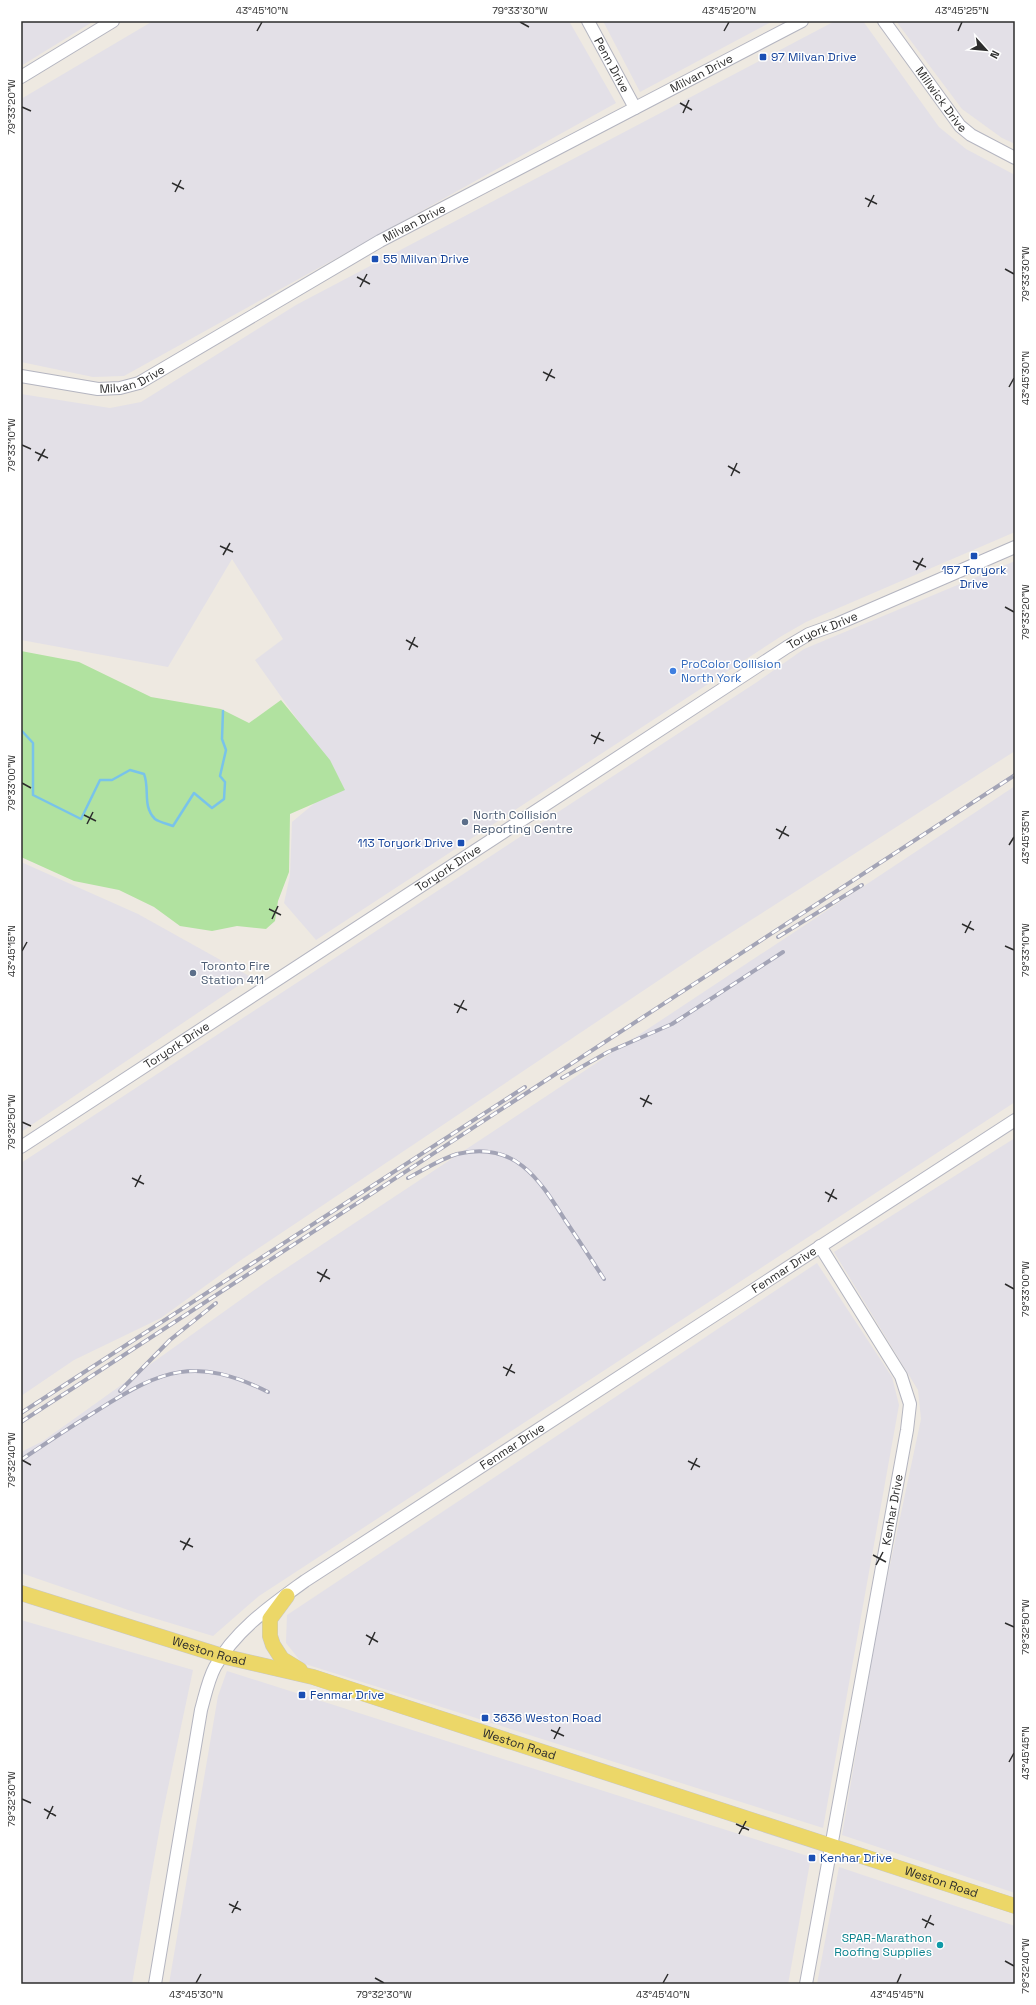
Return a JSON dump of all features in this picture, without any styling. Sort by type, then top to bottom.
[{"type":"main road","name":"Weston Road","points":[[21,1593],[222,1656],[313,1677],[1015,1906]]},
{"type":"main road","points":[[287,1596],[270,1619],[270,1636],[273,1645],[282,1659],[313,1677]]},
{"type":"street","points":[[21,77],[113,21]]},
{"type":"street","name":"Penn Drive","points":[[588,21],[635,108]]},
{"type":"street","name":"Milvan Drive","points":[[21,376],[98,389],[120,388],[139,383],[380,241],[802,21]]},
{"type":"street","name":"Millwick Drive","points":[[884,21],[957,123],[971,136],[1015,158]]},
{"type":"street","name":"Toryork Drive","points":[[21,1147],[787,647],[809,634],[837,624],[1015,547]]},
{"type":"street","name":"Fenmar Drive","points":[[155,1984],[201,1710],[214,1668],[222,1656],[259,1615],[305,1582],[1015,1120]]},
{"type":"street","name":"Kenhar Drive","points":[[806,1984],[907,1430],[910,1404],[902,1376],[820,1246]]},
{"type":"shaded area","points":[[21,21],[94,21],[21,66]]},
{"type":"shaded area","points":[[153,21],[569,21],[616,103],[124,376],[93,377],[21,362],[21,99]]},
{"type":"shaded area","points":[[603,21],[773,21],[640,92]]},
{"type":"shaded area","points":[[835,21],[863,21],[939,127],[966,149],[1015,175],[1015,532],[806,622],[780,637],[316,940],[284,903],[290,875],[292,822],[341,781],[255,660],[283,639],[232,559],[168,667],[21,640],[21,394],[110,408],[141,402],[296,305]]},
{"type":"shaded area","points":[[896,21],[1015,21],[1015,144],[1002,138],[962,109]]},
{"type":"shaded area","points":[[1015,561],[1015,751],[701,952],[241,1260],[161,1318],[74,1360],[21,1396],[21,1163],[757,682],[804,649]]},
{"type":"shaded area","points":[[1015,786],[1015,1102],[259,1596],[213,1636],[137,1613],[21,1573],[21,1452],[43,1441],[267,1281]]},
{"type":"shaded area","points":[[21,862],[138,914],[251,977],[21,1132]]},
{"type":"shaded area","points":[[1015,1138],[1015,1893],[842,1835],[880,1612],[921,1419],[918,1390],[834,1252]]},
{"type":"shaded area","points":[[817,1263],[892,1377],[899,1405],[823,1828],[302,1663],[286,1643],[287,1615]]},
{"type":"shaded area","points":[[21,1620],[193,1670],[161,1821],[132,1984],[21,1984]]},
{"type":"shaded area","points":[[227,1671],[811,1857],[788,1984],[169,1984],[218,1696]]},
{"type":"shaded area","points":[[839,1867],[1015,1926],[1015,1984],[817,1984]]},
{"type":"green space","points":[[21,651],[79,662],[151,697],[221,709],[249,723],[281,700],[330,760],[345,790],[290,814],[289,872],[278,901],[275,921],[266,929],[237,926],[212,931],[180,926],[154,907],[119,890],[74,881],[21,857]]},
{"type":"waterway","points":[[21,730],[33,743],[33,795],[81,819],[100,780],[112,780],[130,770],[144,774],[146,780],[147,803],[151,814],[155,819],[173,826],[194,793],[212,808],[224,799],[225,782],[220,776],[226,750],[222,739],[223,711]]},
{"type":"railway","points":[[21,1422],[1015,775]]},
{"type":"railway","points":[[778,937],[862,885]]},
{"type":"railway","points":[[562,1078],[608,1052],[672,1024],[783,952]]},
{"type":"railway","points":[[21,1413],[525,1087]]},
{"type":"railway","points":[[408,1178],[457,1154],[477,1151],[495,1153],[510,1158],[523,1166],[535,1177],[604,1279]]},
{"type":"railway","points":[[120,1391],[170,1340],[216,1303]]},
{"type":"railway","points":[[21,1460],[121,1396],[141,1385],[161,1377],[180,1372],[199,1371],[220,1374],[243,1381],[268,1392]]},
{"type":"place","name":"97 Milvan Drive","points":[[763,57]]},
{"type":"place","name":"55 Milvan Drive","points":[[375,259]]},
{"type":"place","name":"157 Toryork Drive","points":[[974,556]]},
{"type":"place","name":"ProColor Collision North York","points":[[673,671]]},
{"type":"place","name":"North Collision Reporting Centre","points":[[465,822]]},
{"type":"place","name":"113 Toryork Drive","points":[[461,843]]},
{"type":"place","name":"Toronto Fire Station 411","points":[[193,973]]},
{"type":"place","name":"Fenmar Drive","points":[[302,1695]]},
{"type":"place","name":"3636 Weston Road","points":[[485,1718]]},
{"type":"place","name":"Kenhar Drive","points":[[812,1858]]},
{"type":"place","name":"SPAR-Marathon Roofing Supplies","points":[[940,1945]]}]
